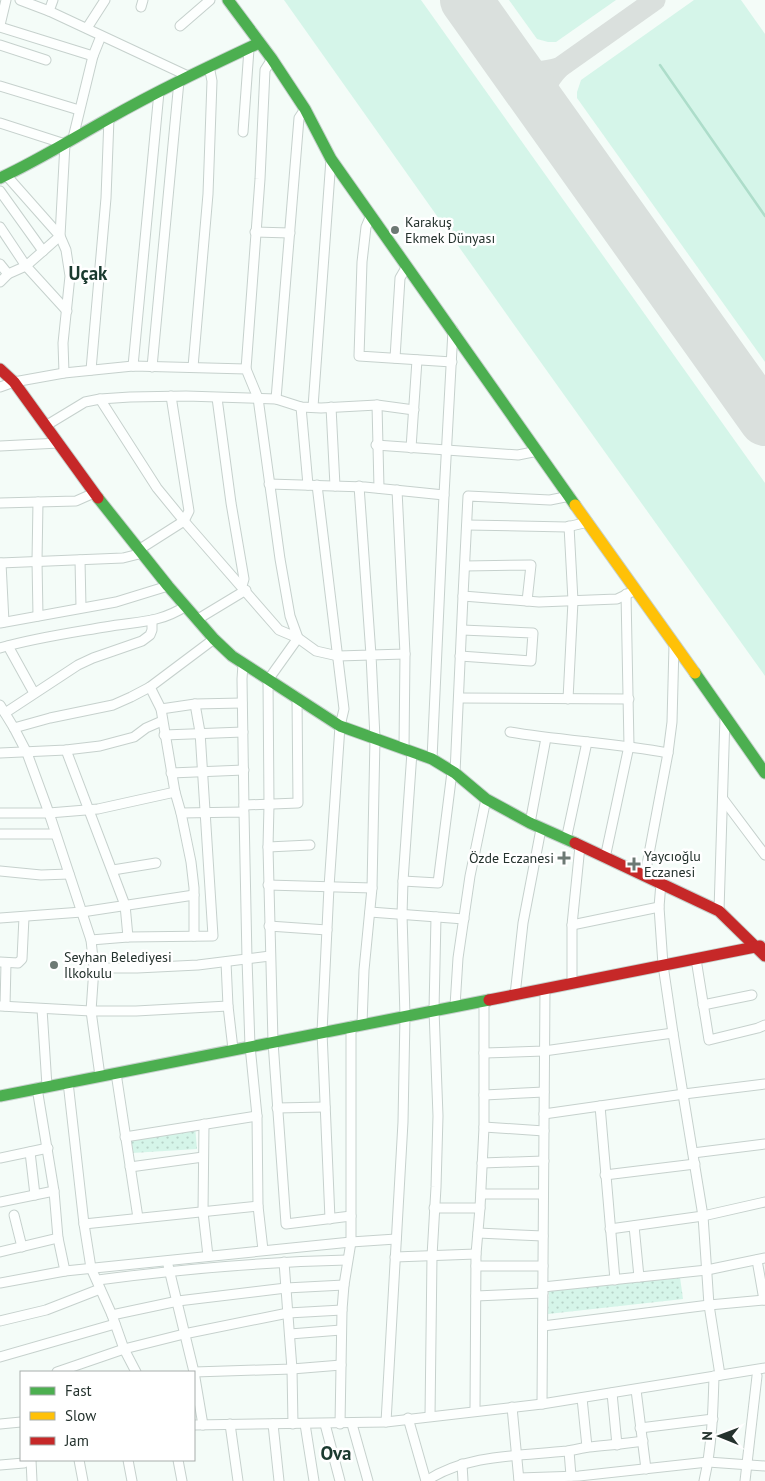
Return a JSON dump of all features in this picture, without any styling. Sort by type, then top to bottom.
[{"type":"main road","points":[[228,0],[254,46],[272,59],[305,109],[332,159],[588,522],[631,592],[674,645],[765,773]]},
{"type":"main road","points":[[3,177],[158,92],[254,46]]},
{"type":"main road","points":[[0,369],[14,382],[47,425],[94,493],[168,586],[226,651],[243,664],[340,726],[432,759],[454,772],[486,799],[541,829],[645,875],[718,912],[760,946],[765,956]]},
{"type":"main road","points":[[0,1096],[760,946]]},
{"type":"street","points":[[6,0],[0,26],[93,56]]},
{"type":"street","points":[[20,0],[87,28],[184,79],[152,366]]},
{"type":"street","points":[[49,11],[53,0]]},
{"type":"street","points":[[87,28],[105,0]]},
{"type":"street","points":[[180,26],[210,0]]},
{"type":"street","points":[[0,282],[8,274],[26,266],[60,236],[69,141],[80,110],[93,56],[101,36]]},
{"type":"street","points":[[0,45],[46,60]]},
{"type":"street","points":[[243,132],[254,46]]},
{"type":"street","points":[[272,59],[265,70],[246,369],[258,398],[269,484],[290,616],[298,638]]},
{"type":"street","points":[[193,367],[208,194],[212,81],[209,66]]},
{"type":"street","points":[[0,86],[80,110]]},
{"type":"street","points":[[133,366],[158,92]]},
{"type":"street","points":[[276,399],[299,118],[305,109]]},
{"type":"street","points":[[91,370],[106,198],[109,118]]},
{"type":"street","points":[[0,123],[69,141]]},
{"type":"street","points":[[313,408],[332,159]]},
{"type":"street","points":[[3,177],[60,236],[66,250],[70,276],[63,343],[64,373]]},
{"type":"street","points":[[0,191],[43,251]]},
{"type":"street","points":[[371,215],[366,227],[362,262],[359,356],[452,362]]},
{"type":"street","points":[[0,227],[26,266],[67,311]]},
{"type":"street","points":[[255,232],[290,233]]},
{"type":"street","points":[[0,264],[8,274]]},
{"type":"street","points":[[395,358],[400,278],[407,266]]},
{"type":"street","points":[[432,759],[453,330]]},
{"type":"street","points":[[411,448],[417,360]]},
{"type":"street","points":[[0,387],[14,382],[64,373],[133,366],[246,369]]},
{"type":"street","points":[[47,425],[86,402],[100,399],[171,396],[276,399],[301,407],[313,408],[376,405],[414,410]]},
{"type":"street","points":[[168,586],[116,602],[2,623],[0,563],[123,558],[142,551],[184,521],[189,511],[171,396]]},
{"type":"street","points":[[217,398],[244,588]]},
{"type":"street","points":[[100,399],[157,488],[279,630],[298,638],[316,651],[338,656],[405,654]]},
{"type":"street","points":[[376,405],[379,488]]},
{"type":"street","points":[[301,407],[308,485]]},
{"type":"street","points":[[331,407],[335,486]]},
{"type":"street","points":[[0,446],[59,443]]},
{"type":"street","points":[[376,445],[518,455],[538,451]]},
{"type":"street","points":[[269,484],[359,486],[444,495]]},
{"type":"street","points":[[317,485],[344,709],[340,726],[329,887],[322,1032],[330,1219]]},
{"type":"street","points":[[340,1424],[342,1310],[347,1260],[351,1242],[357,1025],[372,888],[375,738],[359,486]]},
{"type":"street","points":[[386,1422],[403,1122],[405,1016],[402,915],[408,750],[397,490]]},
{"type":"street","points":[[0,503],[76,501],[94,493]]},
{"type":"street","points":[[403,882],[438,883],[454,772],[468,496],[550,500],[570,496]]},
{"type":"street","points":[[38,502],[38,616]]},
{"type":"street","points":[[467,525],[569,526],[588,522]]},
{"type":"street","points":[[568,699],[573,601],[569,526]]},
{"type":"street","points":[[80,560],[81,607]]},
{"type":"street","points":[[465,566],[531,565],[527,601]]},
{"type":"street","points":[[198,619],[244,588]]},
{"type":"street","points":[[463,596],[527,601],[573,601],[617,599],[631,592],[629,746],[605,858]]},
{"type":"street","points":[[34,693],[4,647],[107,626],[166,617],[186,606]]},
{"type":"street","points":[[100,1076],[91,1011],[94,968],[91,940],[27,753],[2,709],[29,698],[78,665],[142,641],[150,635],[152,620]]},
{"type":"street","points":[[460,656],[531,660],[533,633],[462,630]]},
{"type":"street","points":[[298,638],[268,680],[268,885],[272,1042],[286,1224],[351,1216]]},
{"type":"street","points":[[14,728],[50,718],[113,705],[150,687],[214,639]]},
{"type":"street","points":[[645,875],[672,722],[674,645]]},
{"type":"street","points":[[243,664],[242,703],[250,1046],[257,1116],[258,1206],[263,1250]]},
{"type":"street","points":[[150,687],[161,710],[171,773],[191,862],[194,895],[194,936]]},
{"type":"street","points":[[181,813],[205,813],[298,803],[297,698]]},
{"type":"street","points":[[459,698],[629,699]]},
{"type":"street","points":[[161,710],[195,704],[242,703]]},
{"type":"street","points":[[91,940],[128,937],[213,936],[200,732],[195,704]]},
{"type":"street","points":[[718,912],[725,716]]},
{"type":"street","points":[[0,753],[27,753],[100,746],[134,737],[146,728],[162,721]]},
{"type":"street","points":[[164,735],[200,732],[243,732]]},
{"type":"street","points":[[510,732],[546,738],[629,746],[668,753]]},
{"type":"street","points":[[530,823],[546,738]]},
{"type":"street","points":[[566,840],[587,742]]},
{"type":"street","points":[[66,750],[125,905],[128,937]]},
{"type":"street","points":[[171,773],[244,770]]},
{"type":"street","points":[[0,814],[98,810],[175,792]]},
{"type":"street","points":[[456,1006],[458,958],[486,799]]},
{"type":"street","points":[[723,799],[765,855]]},
{"type":"street","points":[[514,995],[525,915],[541,829]]},
{"type":"street","points":[[0,834],[55,834]]},
{"type":"street","points":[[268,847],[310,845]]},
{"type":"street","points":[[572,984],[572,925],[580,846]]},
{"type":"street","points":[[113,870],[156,863]]},
{"type":"street","points":[[0,871],[41,875],[69,874]]},
{"type":"street","points":[[661,883],[659,907],[664,965],[673,1033],[703,1216],[709,1305],[717,1376],[708,1462],[704,1481]]},
{"type":"street","points":[[268,885],[372,888]]},
{"type":"street","points":[[0,918],[82,912],[194,895]]},
{"type":"street","points":[[572,925],[659,907]]},
{"type":"street","points":[[370,912],[464,919]]},
{"type":"street","points":[[24,917],[22,959],[18,963],[3,963],[2,1006],[91,1011],[136,1011],[228,1006]]},
{"type":"street","points":[[430,1416],[432,1256],[438,1116],[434,1010],[436,917]]},
{"type":"street","points":[[269,926],[327,930]]},
{"type":"street","points":[[94,968],[137,968],[226,962],[270,956]]},
{"type":"street","points":[[696,958],[709,1040],[765,1025]]},
{"type":"street","points":[[226,962],[228,1006],[233,1049]]},
{"type":"street","points":[[542,1404],[545,989]]},
{"type":"street","points":[[703,1004],[752,995]]},
{"type":"street","points":[[476,1411],[476,1254],[484,1127],[484,1000]]},
{"type":"street","points":[[42,1009],[42,1087],[58,1238],[65,1271]]},
{"type":"street","points":[[484,1053],[544,1050],[673,1033]]},
{"type":"street","points":[[116,1073],[138,1218]]},
{"type":"street","points":[[68,1082],[84,1224],[91,1268],[124,1349],[135,1371]]},
{"type":"street","points":[[544,1114],[765,1084]]},
{"type":"street","points":[[484,1095],[544,1092]]},
{"type":"street","points":[[600,1106],[615,1280]]},
{"type":"street","points":[[277,1108],[325,1107]]},
{"type":"street","points":[[125,1137],[257,1116]]},
{"type":"street","points":[[204,1124],[203,1212],[208,1256]]},
{"type":"street","points":[[484,1127],[544,1131]]},
{"type":"street","points":[[693,1153],[765,1144]]},
{"type":"street","points":[[0,1158],[48,1148]]},
{"type":"street","points":[[30,1152],[35,1195]]},
{"type":"street","points":[[130,1167],[203,1158]]},
{"type":"street","points":[[482,1163],[544,1161]]},
{"type":"street","points":[[605,1174],[695,1164]]},
{"type":"street","points":[[0,1202],[54,1191]]},
{"type":"street","points":[[481,1194],[543,1194]]},
{"type":"street","points":[[610,1229],[703,1216],[765,1202]]},
{"type":"street","points":[[84,1224],[258,1206]]},
{"type":"street","points":[[434,1208],[480,1208]]},
{"type":"street","points":[[14,1215],[22,1247]]},
{"type":"street","points":[[634,1226],[639,1277]]},
{"type":"street","points":[[478,1233],[543,1236]]},
{"type":"street","points":[[0,1252],[58,1238]]},
{"type":"street","points":[[0,1283],[91,1268],[263,1250],[396,1239]]},
{"type":"street","points":[[395,1257],[476,1254]]},
{"type":"street","points":[[476,1296],[543,1290],[707,1270],[761,1259],[765,1300],[709,1305],[542,1326]]},
{"type":"street","points":[[167,1260],[194,1371]]},
{"type":"street","points":[[0,1322],[46,1310],[99,1284],[170,1270],[284,1262],[347,1260]]},
{"type":"street","points":[[284,1262],[292,1369],[293,1424]]},
{"type":"street","points":[[476,1266],[543,1266]]},
{"type":"street","points":[[0,1357],[113,1319],[178,1301],[286,1288],[344,1285]]},
{"type":"street","points":[[65,1371],[82,1369],[124,1349],[184,1334],[288,1313],[342,1310]]},
{"type":"street","points":[[290,1334],[341,1330]]},
{"type":"street","points":[[195,1372],[292,1369],[341,1365]]},
{"type":"street","points":[[195,1385],[198,1425],[352,1424],[386,1422],[542,1404],[765,1368]]},
{"type":"street","points":[[742,1372],[761,1377],[745,1481]]},
{"type":"street","points":[[636,1390],[646,1469]]},
{"type":"street","points":[[612,1393],[617,1445]]},
{"type":"street","points":[[582,1398],[587,1447]]},
{"type":"street","points":[[512,1407],[519,1479],[576,1478],[708,1462],[765,1466]]},
{"type":"street","points":[[408,1418],[426,1481],[441,1472],[462,1464],[517,1455],[569,1451],[587,1447],[643,1441]]},
{"type":"street","points":[[640,1428],[713,1420]]},
{"type":"street","points":[[0,1424],[20,1422]]},
{"type":"street","points":[[230,1424],[238,1481]]},
{"type":"street","points":[[273,1424],[279,1481]]},
{"type":"street","points":[[305,1424],[314,1481]]},
{"type":"street","points":[[325,1424],[340,1481]]},
{"type":"street","points":[[352,1424],[368,1481]]},
{"type":"street","points":[[569,1451],[576,1478]]},
{"type":"street","points":[[0,1465],[28,1461]]},
{"type":"street","points":[[30,1461],[32,1481]]},
{"type":"street","points":[[79,1461],[83,1481]]},
{"type":"street","points":[[128,1461],[132,1481]]},
{"type":"street","points":[[178,1461],[182,1481]]},
{"type":"street","points":[[462,1464],[463,1481]]},
{"type":"green space","points":[[284,0],[421,0],[765,483],[765,676],[527,343]]},
{"type":"green space","points":[[509,0],[616,0],[556,42],[548,42],[537,39]]},
{"type":"green space","points":[[694,0],[741,0],[765,34],[765,362],[577,98],[581,80]]},
{"type":"green space","points":[[195,1126],[197,1149],[132,1153],[131,1141]]},
{"type":"green space","points":[[679,1270],[683,1299],[548,1314],[549,1289]]},
{"type":"waterway","points":[[660,65],[765,216]]},
{"type":"taxiway","points":[[559,68],[655,0]]},
{"type":"taxiway","points":[[505,54],[517,66],[529,71],[542,72],[559,68],[545,89],[544,106],[546,113]]},
{"type":"runway","points":[[466,0],[765,420]]},
{"type":"traffic: fast","points":[[228,0],[272,59],[305,109],[331,159],[575,505]]},
{"type":"traffic: fast","points":[[0,178],[145,99],[259,43]]},
{"type":"traffic: fast","points":[[98,498],[168,586],[214,639],[232,656],[340,726],[432,759],[455,773],[486,799],[530,823],[575,843]]},
{"type":"traffic: fast","points":[[695,673],[765,773]]},
{"type":"traffic: fast","points":[[0,1096],[489,1000]]},
{"type":"traffic: slow","points":[[575,505],[695,673]]},
{"type":"traffic: jam","points":[[0,369],[14,382],[98,498]]},
{"type":"traffic: jam","points":[[575,843],[719,911],[765,956]]},
{"type":"traffic: jam","points":[[489,1000],[760,946]]},
{"type":"place","name":"Karakuş Ekmek Dünyası","points":[[395,230]]},
{"type":"place","name":"Özde Eczanesi","points":[[564,858]]},
{"type":"place","name":"Yaycıoğlu Eczanesi","points":[[634,864]]},
{"type":"place","name":"Seyhan Belediyesi İlkokulu","points":[[54,965]]},
{"type":"district","name":"Uçak","points":[[88,273]]},
{"type":"district","name":"Ova","points":[[336,1453]]}]
